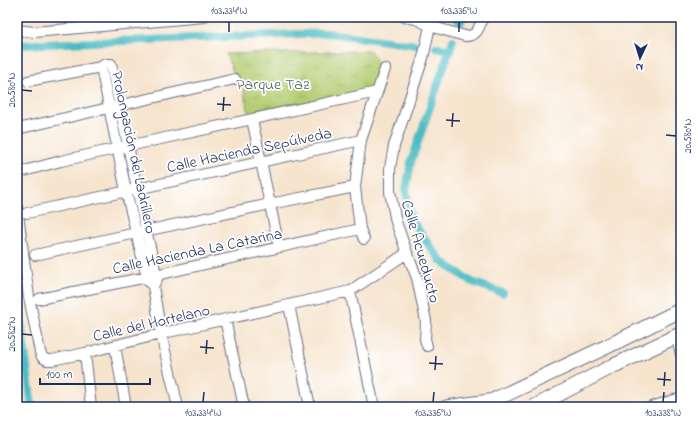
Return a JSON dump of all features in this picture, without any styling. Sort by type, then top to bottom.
[{"type":"highway","points":[[478,407],[681,310]]},
{"type":"highway","points":[[536,406],[611,367],[680,345]]},
{"type":"main road","points":[[446,407],[491,401]]},
{"type":"street","points":[[17,30],[34,32],[204,17]]},
{"type":"street","points":[[404,17],[416,19],[430,26],[465,36],[471,36],[477,31],[483,17]]},
{"type":"street","name":"Calle Acueducto","points":[[427,346],[425,339],[426,321],[417,278],[396,222],[390,192],[390,168],[394,146],[423,58],[430,26]]},
{"type":"street","name":"Prolongación del Ladrillero","points":[[152,275],[146,231],[111,64],[105,64],[101,67],[136,234],[152,275],[157,279],[153,286],[161,334],[178,407]]},
{"type":"street","points":[[28,81],[101,67]]},
{"type":"street","points":[[35,255],[354,187],[361,140],[385,70]]},
{"type":"street","points":[[17,129],[235,79]]},
{"type":"street","points":[[24,171],[128,146],[377,92]]},
{"type":"street","points":[[252,119],[279,247]]},
{"type":"street","name":"Calle Hacienda Sepúlveda","points":[[27,213],[361,140]]},
{"type":"street","name":"Calle Hacienda La Catarina","points":[[39,299],[279,247],[362,234],[354,187]]},
{"type":"street","name":"Calle del Hortelano","points":[[17,206],[29,298],[40,352],[42,357],[47,360],[85,353],[350,291],[407,253]]},
{"type":"street","points":[[350,291],[374,407]]},
{"type":"street","points":[[289,305],[310,407]]},
{"type":"street","points":[[226,319],[244,407]]},
{"type":"street","points":[[115,346],[126,407]]},
{"type":"street","points":[[85,353],[91,407]]},
{"type":"street","points":[[651,407],[681,398]]},
{"type":"green space","name":"Parque Taz","points":[[370,51],[383,69],[375,91],[250,118],[242,83],[235,77],[226,54]]},
{"type":"waterway","points":[[454,17],[461,22],[462,17]]},
{"type":"waterway","points":[[17,45],[328,33],[416,45]]},
{"type":"waterway","points":[[453,40],[411,162],[406,190],[410,216],[441,261],[472,282],[503,293]]},
{"type":"waterway","points":[[436,47],[450,50]]},
{"type":"waterway","points":[[17,289],[32,407]]}]
